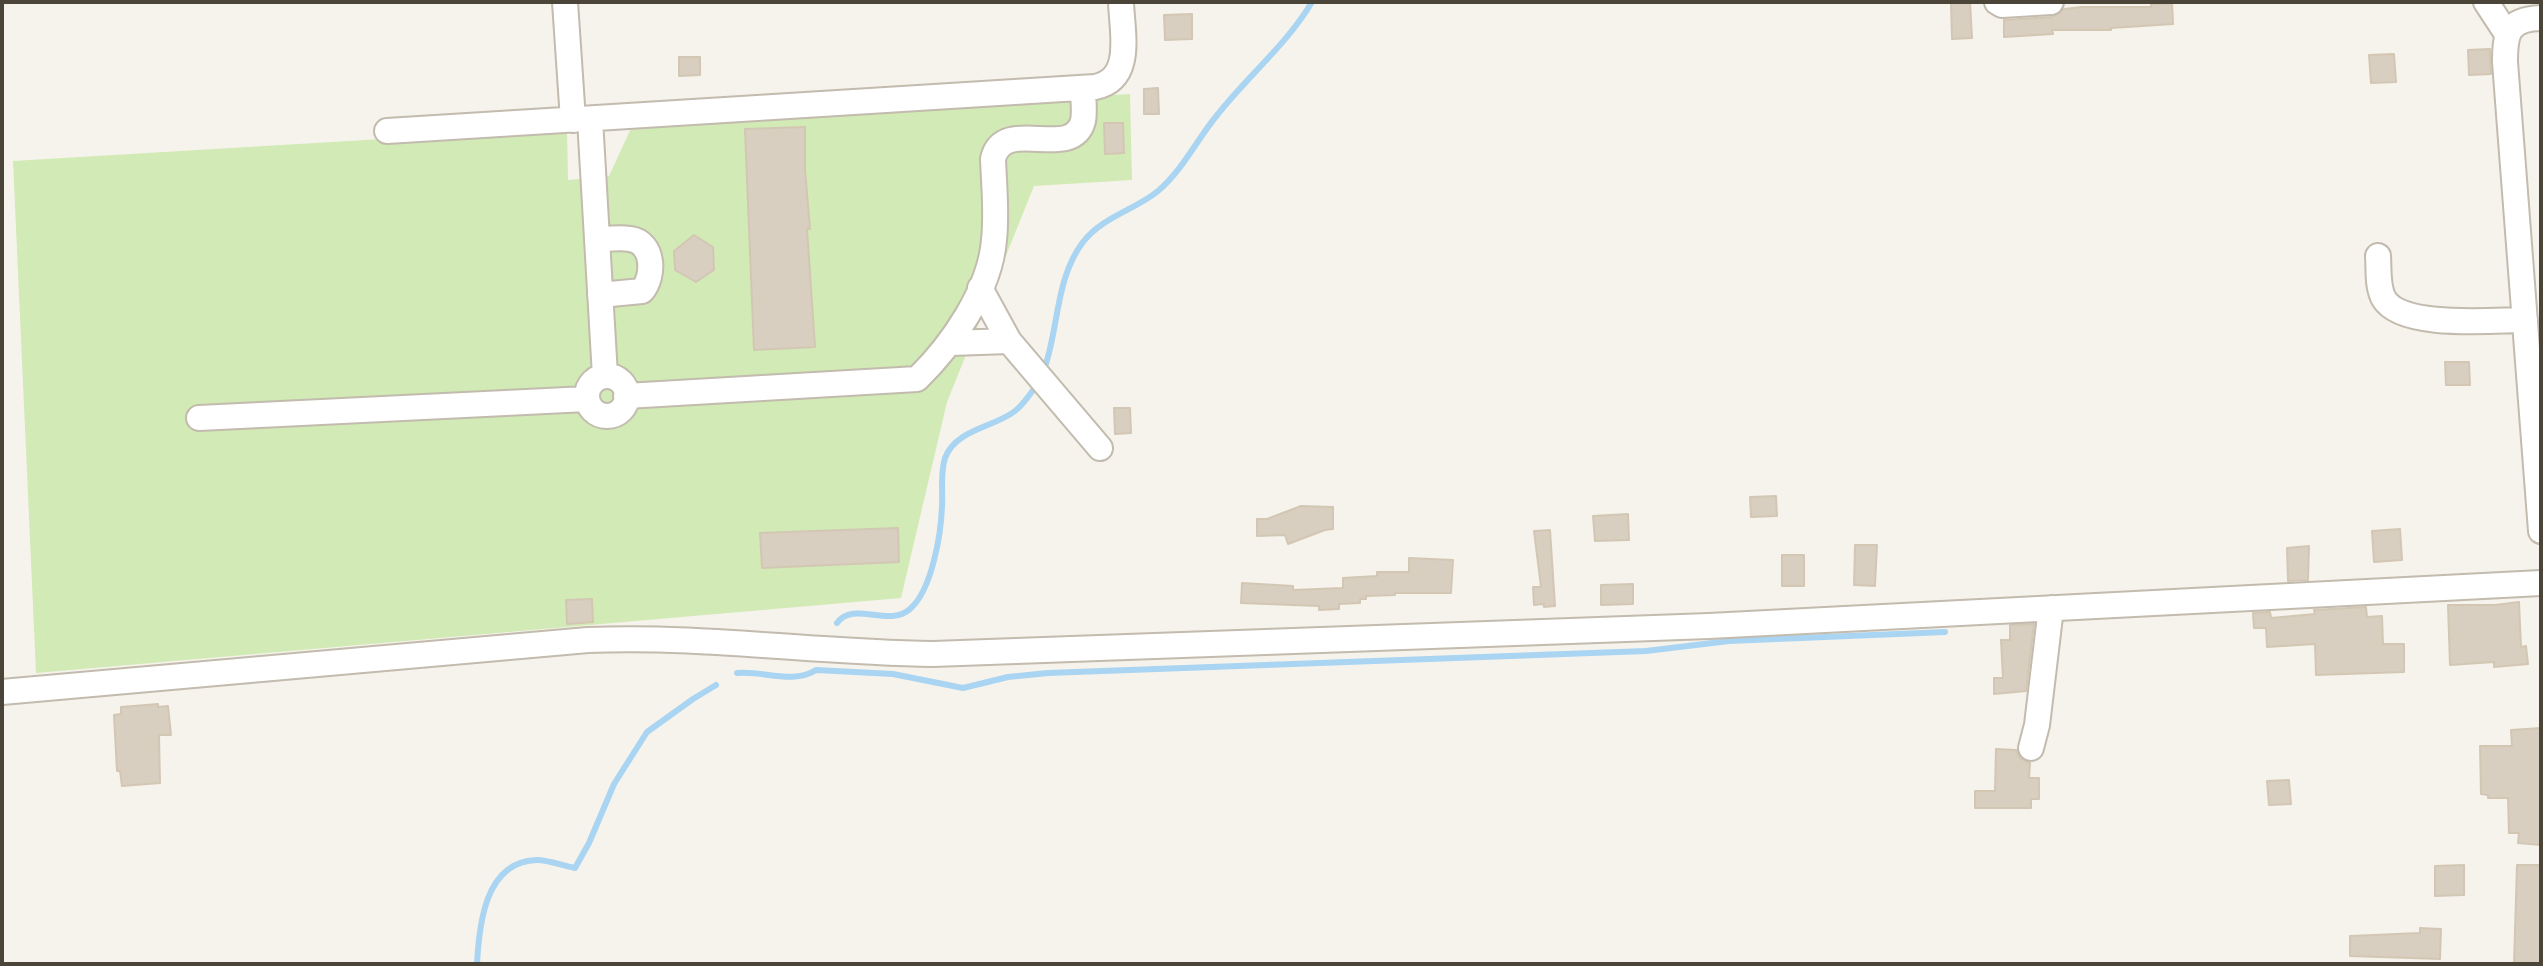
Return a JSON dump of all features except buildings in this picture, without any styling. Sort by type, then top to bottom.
[{"type":"street","points":[[565,2],[597,240],[605,376]]},
{"type":"street","points":[[387,131],[1083,89],[1105,85],[1119,73],[1122,53],[1121,2]]},
{"type":"street","points":[[1997,2],[2002,5],[2051,2]]},
{"type":"street","points":[[2486,2],[2507,34],[2505,62],[2541,531]]},
{"type":"street","points":[[2507,34],[2521,21],[2541,18]]},
{"type":"street","points":[[626,396],[917,379],[951,343],[980,288],[994,242],[993,159],[996,148],[1012,139],[1071,136],[1080,129],[1084,118],[1083,89]]},
{"type":"street","points":[[597,240],[631,239],[645,249],[650,261],[648,284],[642,291],[600,295]]},
{"type":"street","points":[[2378,256],[2382,293],[2395,310],[2431,319],[2525,320]]},
{"type":"street","points":[[980,288],[1009,341],[1100,448]]},
{"type":"street","points":[[951,343],[1009,341]]},
{"type":"street","points":[[605,376],[617,379],[626,396],[622,408],[612,415],[599,414],[593,411],[587,392],[593,381],[605,376]]},
{"type":"street","points":[[199,418],[587,399]]},
{"type":"street","points":[[2,692],[429,652],[619,638],[716,641],[854,653],[933,654],[1709,626],[2541,583]]},
{"type":"street","points":[[2031,748],[2037,725],[2051,608]]},
{"type":"green space","points":[[1130,94],[1132,180],[1034,186],[947,402],[901,598],[36,673],[13,161],[567,128],[568,180],[609,176],[633,124]]},
{"type":"waterway","points":[[1044,370],[1062,288],[1083,242],[1100,226],[1149,198],[1167,183],[1218,114],[1291,32],[1312,2]]},
{"type":"waterway","points":[[837,623],[852,614],[901,614],[918,600],[930,575],[937,546],[943,470],[950,448],[966,435],[1015,411],[1038,383]]},
{"type":"waterway","points":[[737,673],[787,677],[816,670],[893,674],[963,688],[1008,677],[1048,673],[1646,651],[1729,641],[1945,632]]},
{"type":"waterway","points":[[477,964],[483,914],[496,883],[506,871],[520,863],[537,860],[575,868],[614,784],[647,732],[716,685]]}]
